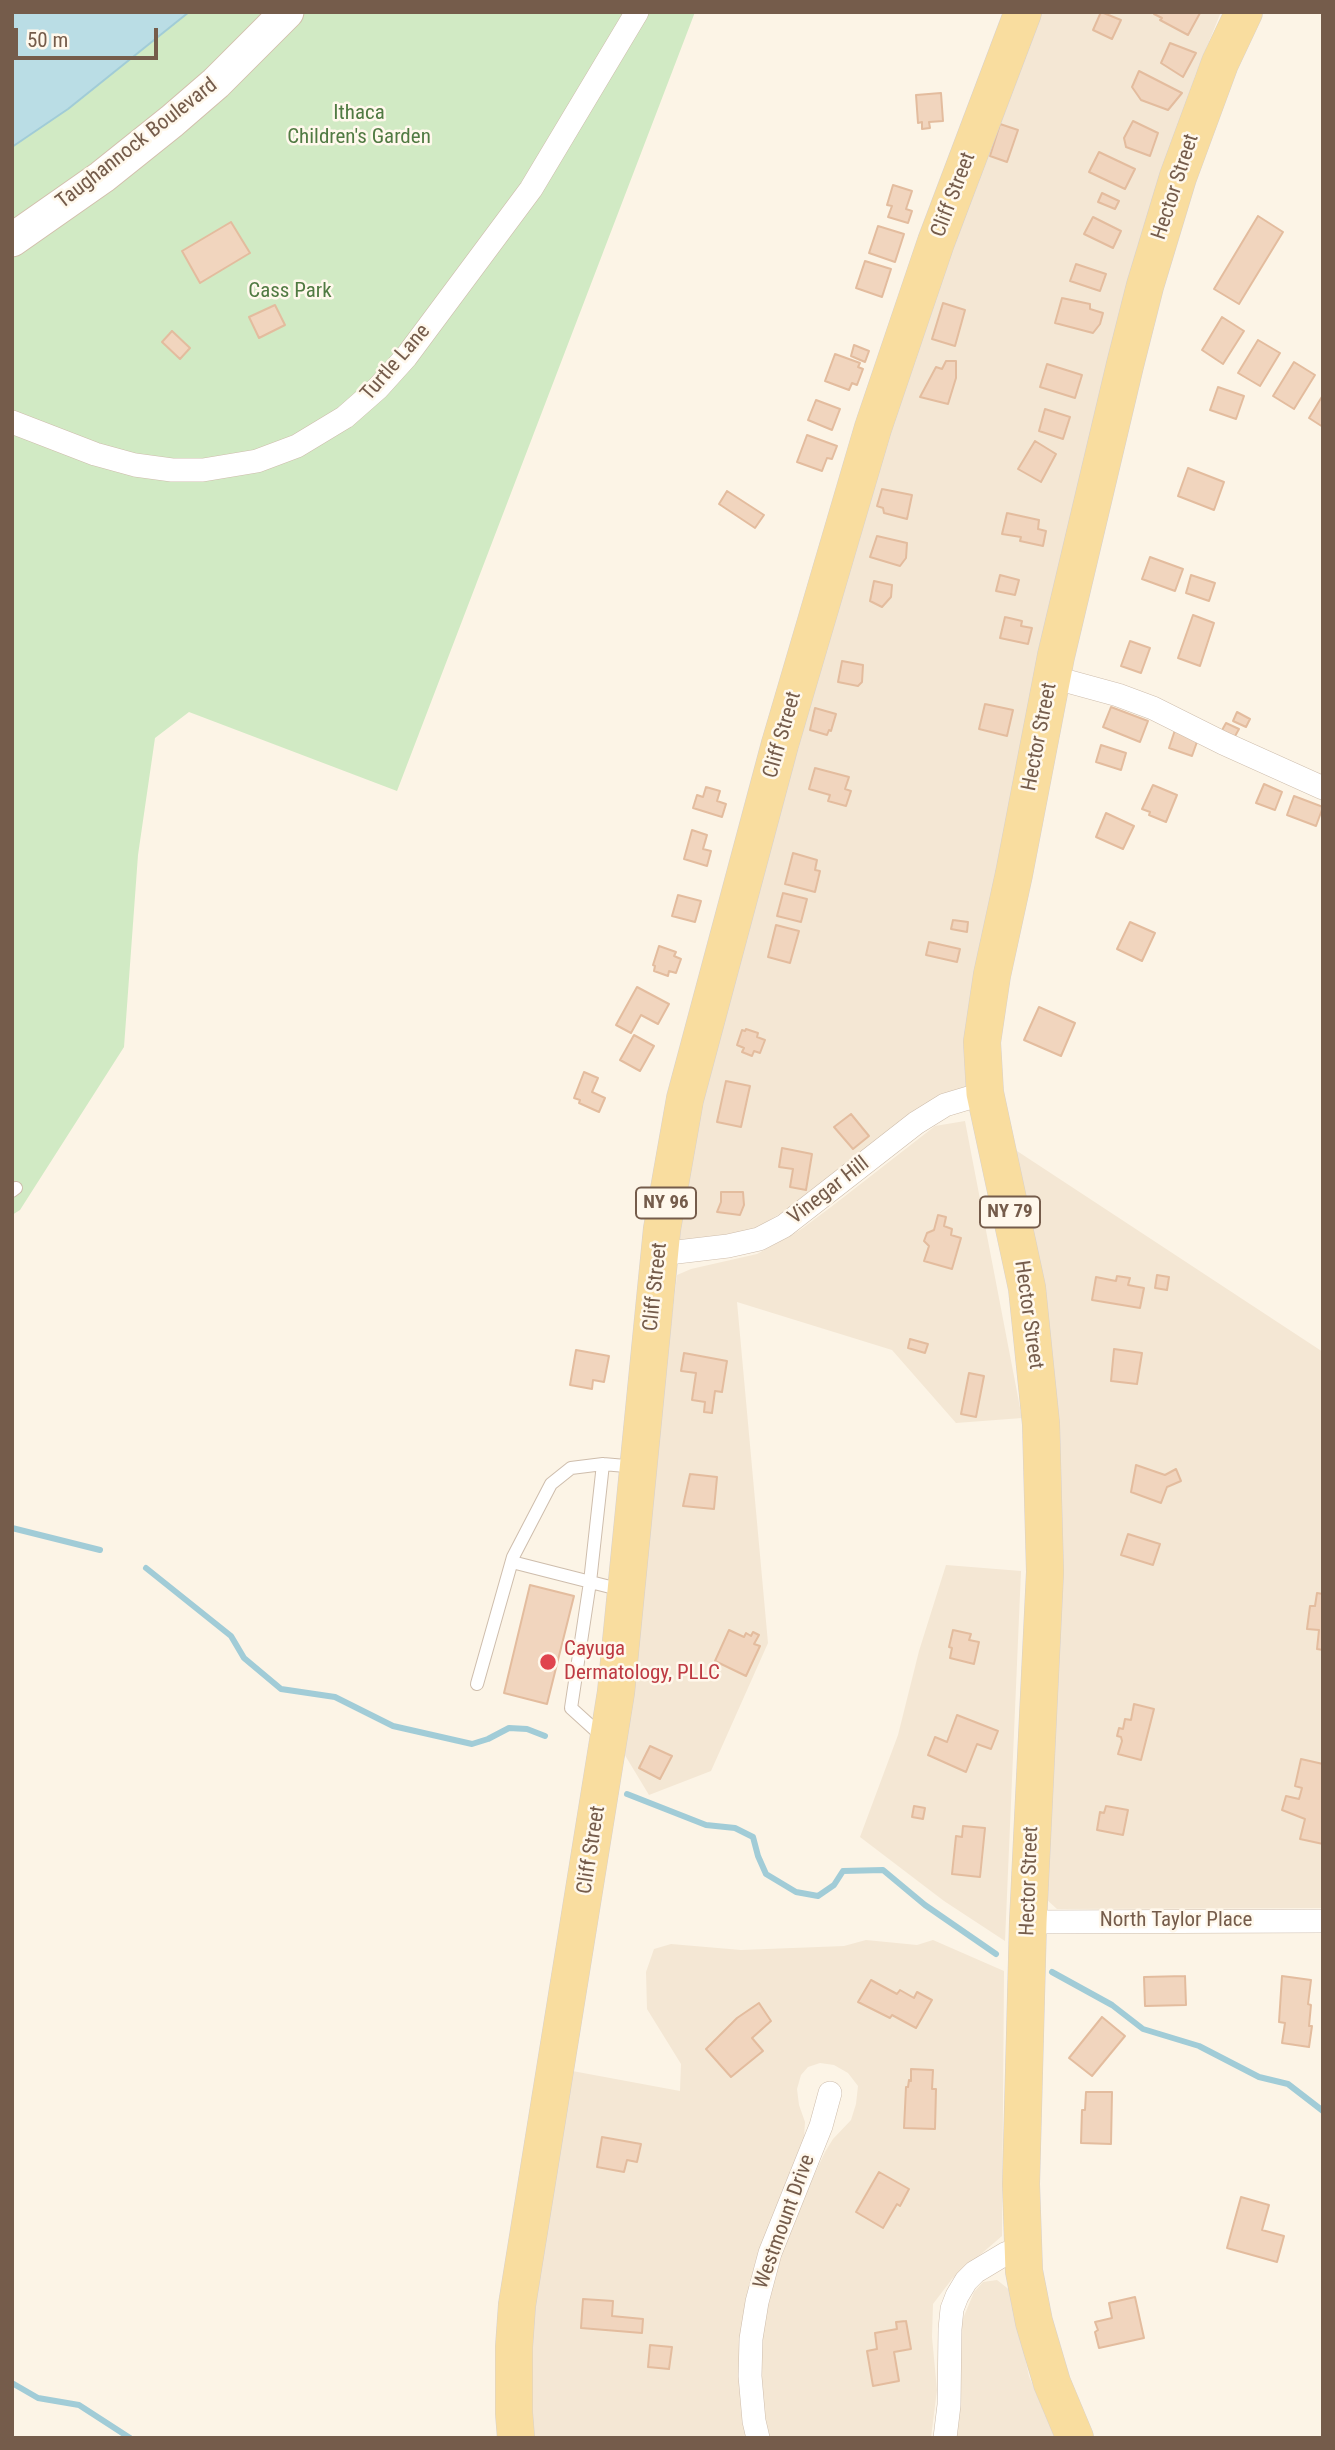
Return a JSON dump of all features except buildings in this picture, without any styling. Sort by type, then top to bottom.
[{"type":"main road","name":"Taughannock Boulevard","points":[[12,240],[102,177],[172,121],[216,83],[287,12]]},
{"type":"main road","name":"Cliff Street","points":[[516,2438],[514,2374],[517,2305],[617,1692],[626,1591],[620,1466],[660,1254],[685,1099],[780,744],[873,428],[936,242],[1023,12]]},
{"type":"main road","name":"Hector Street","points":[[1075,2438],[1052,2382],[1034,2322],[1024,2272],[1021,2185],[1028,1922],[1045,1572],[1041,1418],[1027,1289],[985,1093],[982,1042],[992,975],[1052,677],[1100,465],[1145,286],[1178,177],[1205,101],[1244,12]]},
{"type":"street","name":"Turtle Lane","points":[[12,422],[95,454],[135,465],[192,470],[230,467],[257,461],[304,443],[345,417],[378,388],[406,357],[523,200],[637,12]]},
{"type":"street","points":[[1052,677],[1118,695],[1153,708],[1323,788]]},
{"type":"street","name":"Vinegar Hill","points":[[660,1254],[728,1246],[759,1239],[784,1226],[945,1105],[985,1093]]},
{"type":"street","name":"North Taylor Place","points":[[1028,1922],[1323,1921]]},
{"type":"street","name":"Westmount Drive","points":[[758,2438],[750,2376],[751,2339],[757,2302],[770,2253],[821,2126],[830,2093]]},
{"type":"street","points":[[945,2438],[949,2405],[950,2329],[952,2309],[957,2296],[975,2272],[1005,2254],[1023,2247]]},
{"type":"lane","points":[[477,1684],[512,1562],[551,1483],[571,1468],[620,1466],[590,1582],[571,1708],[609,1743]]},
{"type":"lane","points":[[512,1562],[626,1591]]},
{"type":"shaded area","points":[[1038,12],[1221,12],[1195,76],[1137,248],[970,1066],[972,1096],[760,1226],[732,1238],[660,1254],[872,463]]},
{"type":"shaded area","points":[[965,1121],[1022,1418],[956,1423],[892,1350],[737,1302],[768,1643],[711,1771],[649,1795],[620,1747],[677,1275],[691,1269],[757,1254],[800,1230],[935,1126]]},
{"type":"shaded area","points":[[1014,1149],[1323,1352],[1323,1908],[1057,1909],[1046,1899]]},
{"type":"shaded area","points":[[946,1565],[1021,1571],[1005,1941],[944,1901],[860,1837],[898,1735],[919,1651]]},
{"type":"shaded area","points":[[866,1940],[917,1945],[933,1940],[1004,1971],[1002,2236],[952,2279],[933,2304],[932,2337],[937,2390],[931,2438],[767,2438],[762,2411],[759,2361],[762,2314],[775,2266],[798,2209],[825,2152],[851,2120],[856,2104],[858,2086],[848,2073],[834,2065],[820,2063],[808,2067],[801,2075],[797,2089],[805,2122],[804,2138],[770,2224],[747,2438],[528,2438],[526,2328],[567,2070],[680,2091],[681,2064],[647,2009],[646,1972],[654,1949],[671,1944],[741,1950],[844,1946]]},
{"type":"shaded area","points":[[997,2280],[1011,2291],[1029,2376],[1055,2438],[953,2438],[962,2321],[974,2292],[983,2282]]},
{"type":"green space","name":"Cass Park","points":[[189,12],[695,12],[397,791],[189,712],[155,738],[138,855],[124,1047],[20,1210],[12,1215],[12,147],[68,109]]},
{"type":"water","points":[[12,12],[189,12],[68,109],[12,147]]},
{"type":"waterway","points":[[12,1528],[100,1550]]},
{"type":"waterway","points":[[146,1568],[231,1636],[244,1658],[281,1689],[335,1697],[393,1726],[472,1744],[509,1728],[527,1729],[545,1736]]},
{"type":"waterway","points":[[627,1794],[706,1825],[735,1828],[753,1837],[766,1874],[796,1892],[818,1896],[834,1885],[843,1871],[883,1870],[925,1905],[996,1954]]},
{"type":"waterway","points":[[1052,1972],[1112,2005],[1143,2029],[1199,2046],[1259,2077],[1288,2084],[1323,2111]]},
{"type":"waterway","points":[[12,2383],[38,2398],[79,2405],[130,2438]]},
{"type":"place","name":"Cayuga Dermatology, PLLC","points":[[548,1662]]},
{"type":"park label","name":"Ithaca Children's Garden","points":[[359,126]]}]
